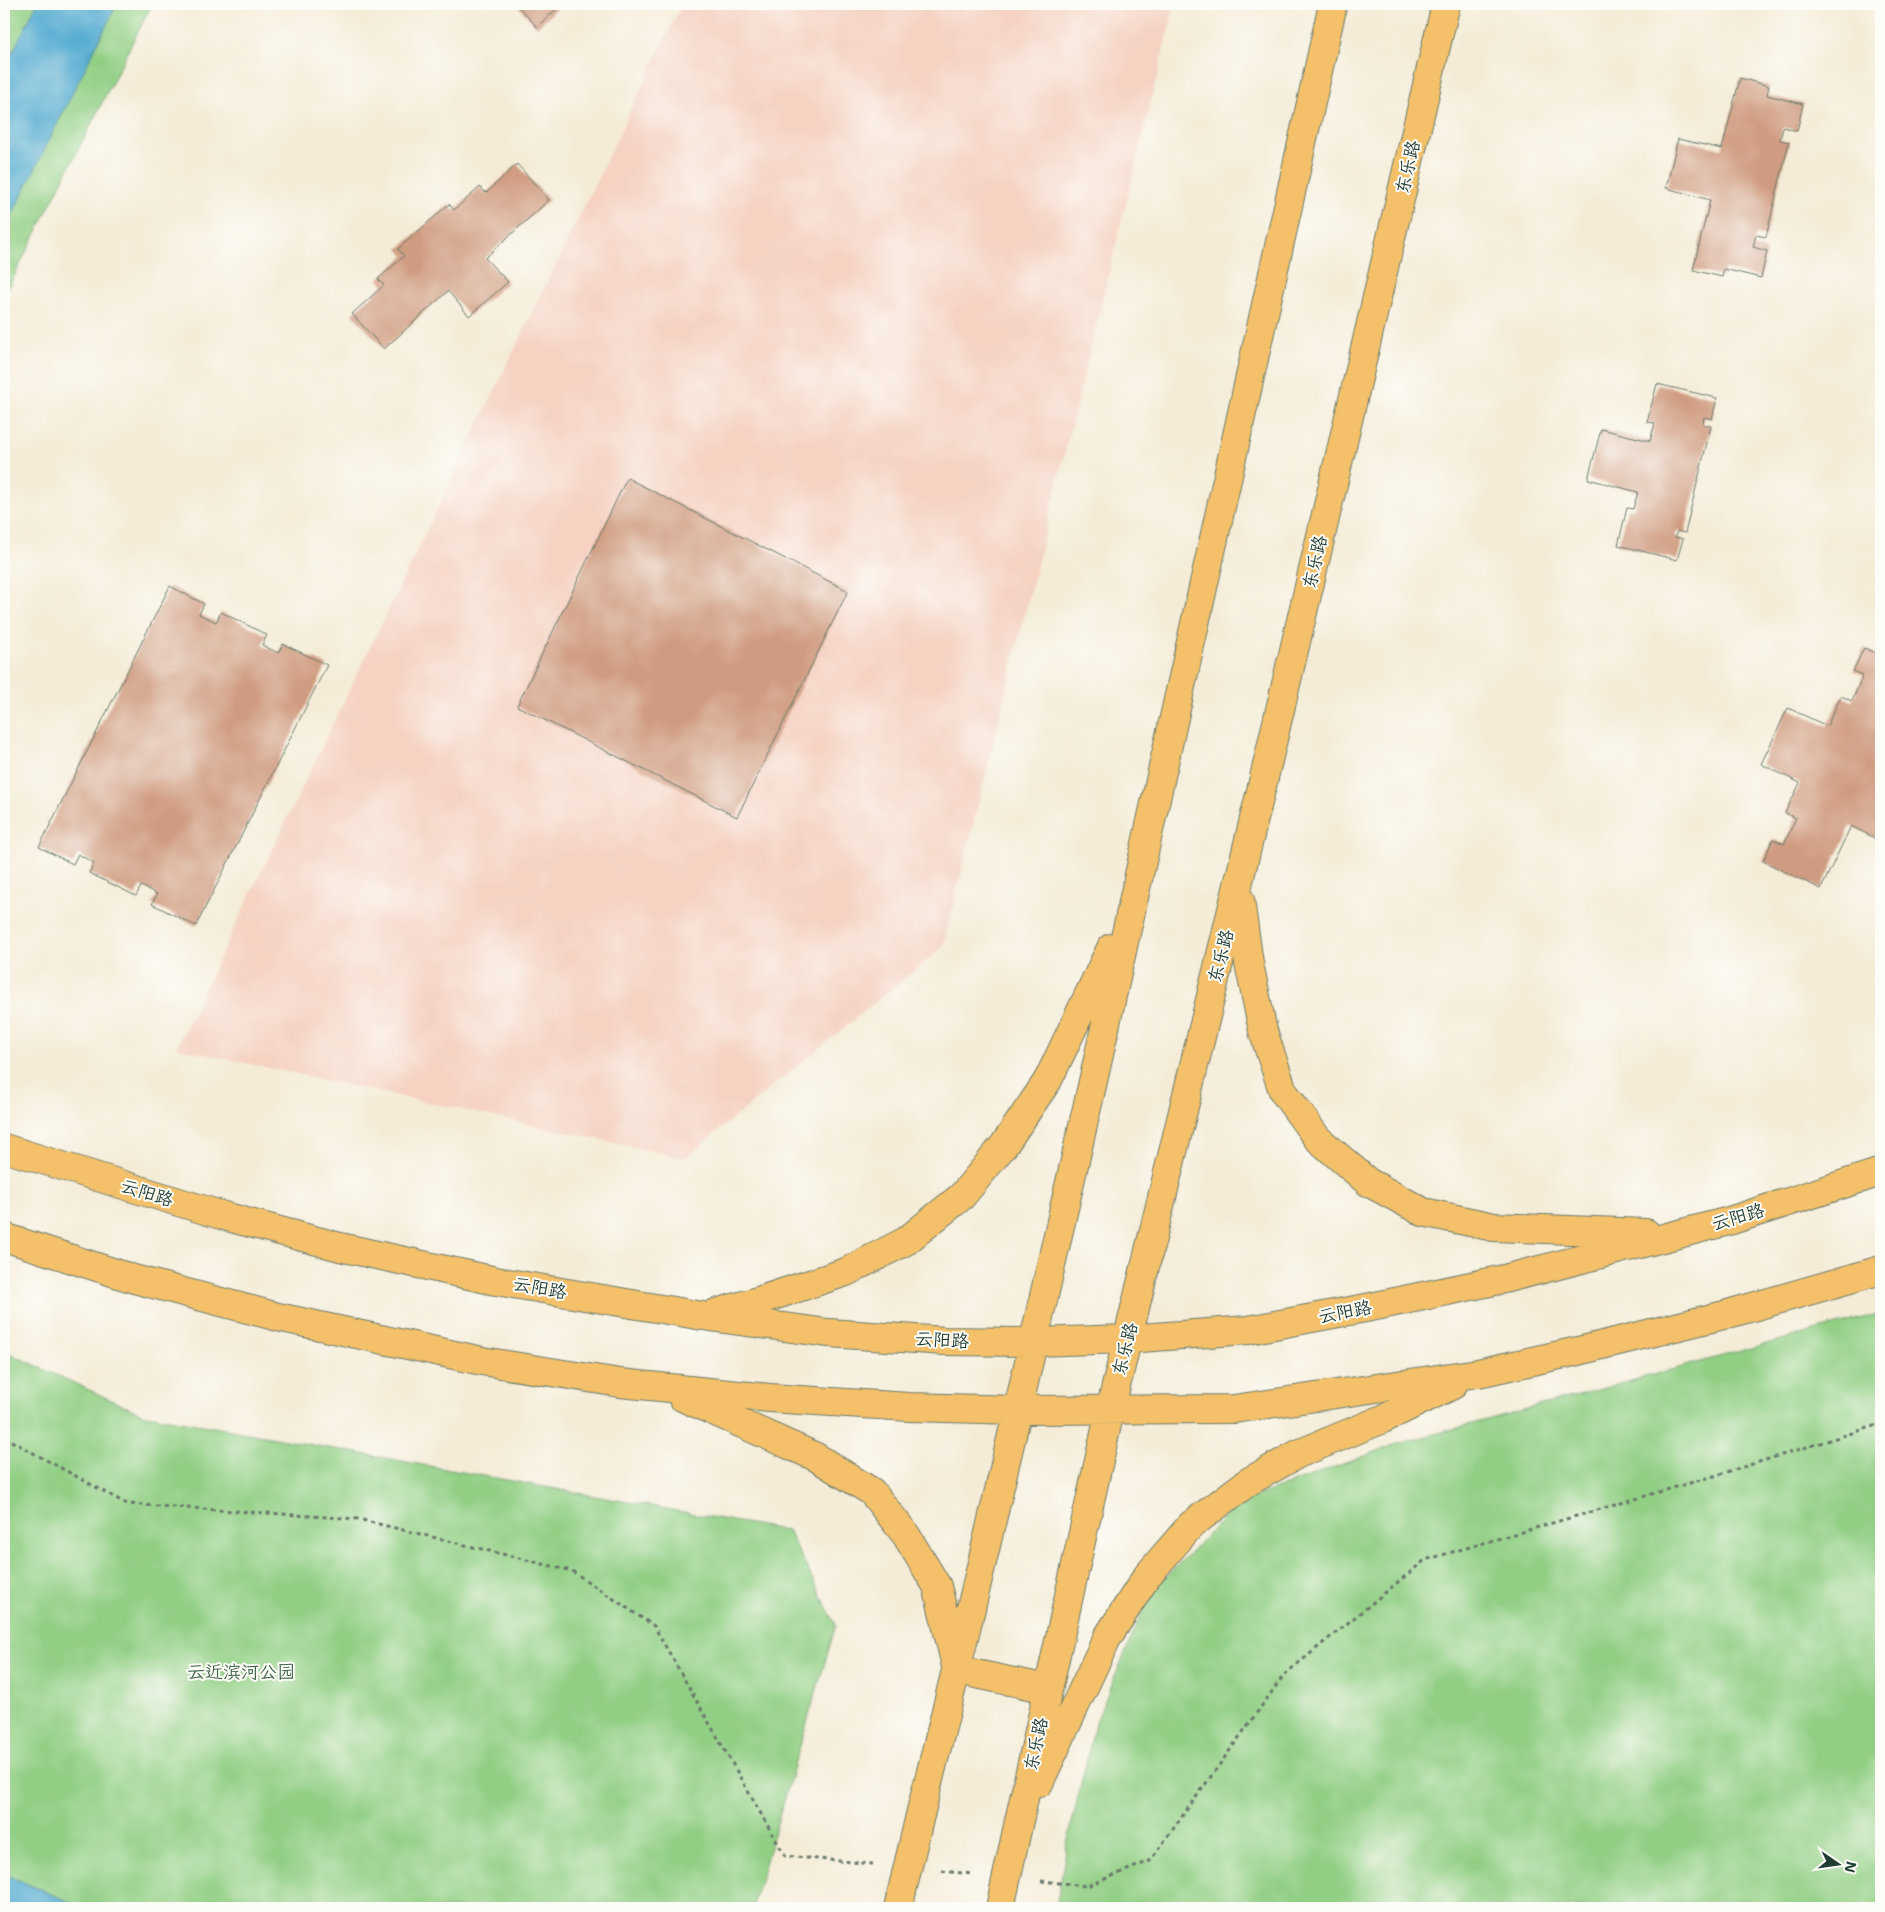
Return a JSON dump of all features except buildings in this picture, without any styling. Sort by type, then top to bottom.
[{"type":"main road","points":[[898,1908],[920,1811],[957,1670],[1034,1342],[1333,4]]},
{"type":"main road","name":"东乐路","points":[[1000,1908],[1110,1411],[1238,888],[1446,4]]},
{"type":"main road","points":[[1238,888],[1249,963],[1263,1031],[1283,1091],[1317,1138],[1368,1182],[1423,1212],[1494,1227],[1675,1234]]},
{"type":"main road","points":[[703,1316],[758,1301],[846,1272],[906,1241],[962,1196],[1004,1145],[1048,1080],[1133,904]]},
{"type":"main road","name":"云阳路","points":[[4,1148],[224,1216],[340,1247],[496,1281],[703,1316],[828,1332],[945,1341],[1034,1342],[1128,1339],[1248,1330],[1504,1279],[1729,1221],[1881,1172]]},
{"type":"main road","points":[[4,1237],[134,1279],[278,1318],[482,1361],[620,1383],[770,1398],[909,1407],[1018,1410],[1234,1409],[1478,1373],[1578,1351],[1728,1314],[1881,1270]]},
{"type":"main road","points":[[1017,1830],[1107,1638],[1146,1576],[1191,1525],[1248,1482],[1298,1454],[1383,1420],[1478,1373]]},
{"type":"main road","points":[[660,1387],[816,1457],[872,1492],[906,1535],[937,1586],[957,1670]]},
{"type":"main road","points":[[957,1670],[1048,1689]]},
{"type":"shaded area","points":[[682,4],[1175,4],[943,947],[685,1158],[176,1048]]},
{"type":"green space","points":[[4,4],[152,4],[4,296]]},
{"type":"green space","points":[[1881,1313],[1881,1908],[1056,1908],[1067,1844],[1095,1724],[1150,1593],[1240,1502],[1394,1445]]},
{"type":"green space","name":"云近滨河公园","points":[[4,1351],[142,1414],[788,1531],[836,1625],[752,1908],[84,1908],[4,1874]]},
{"type":"water","points":[[37,4],[117,4],[4,231],[4,69]]},
{"type":"water","points":[[4,1874],[84,1908],[4,1908]]}]
